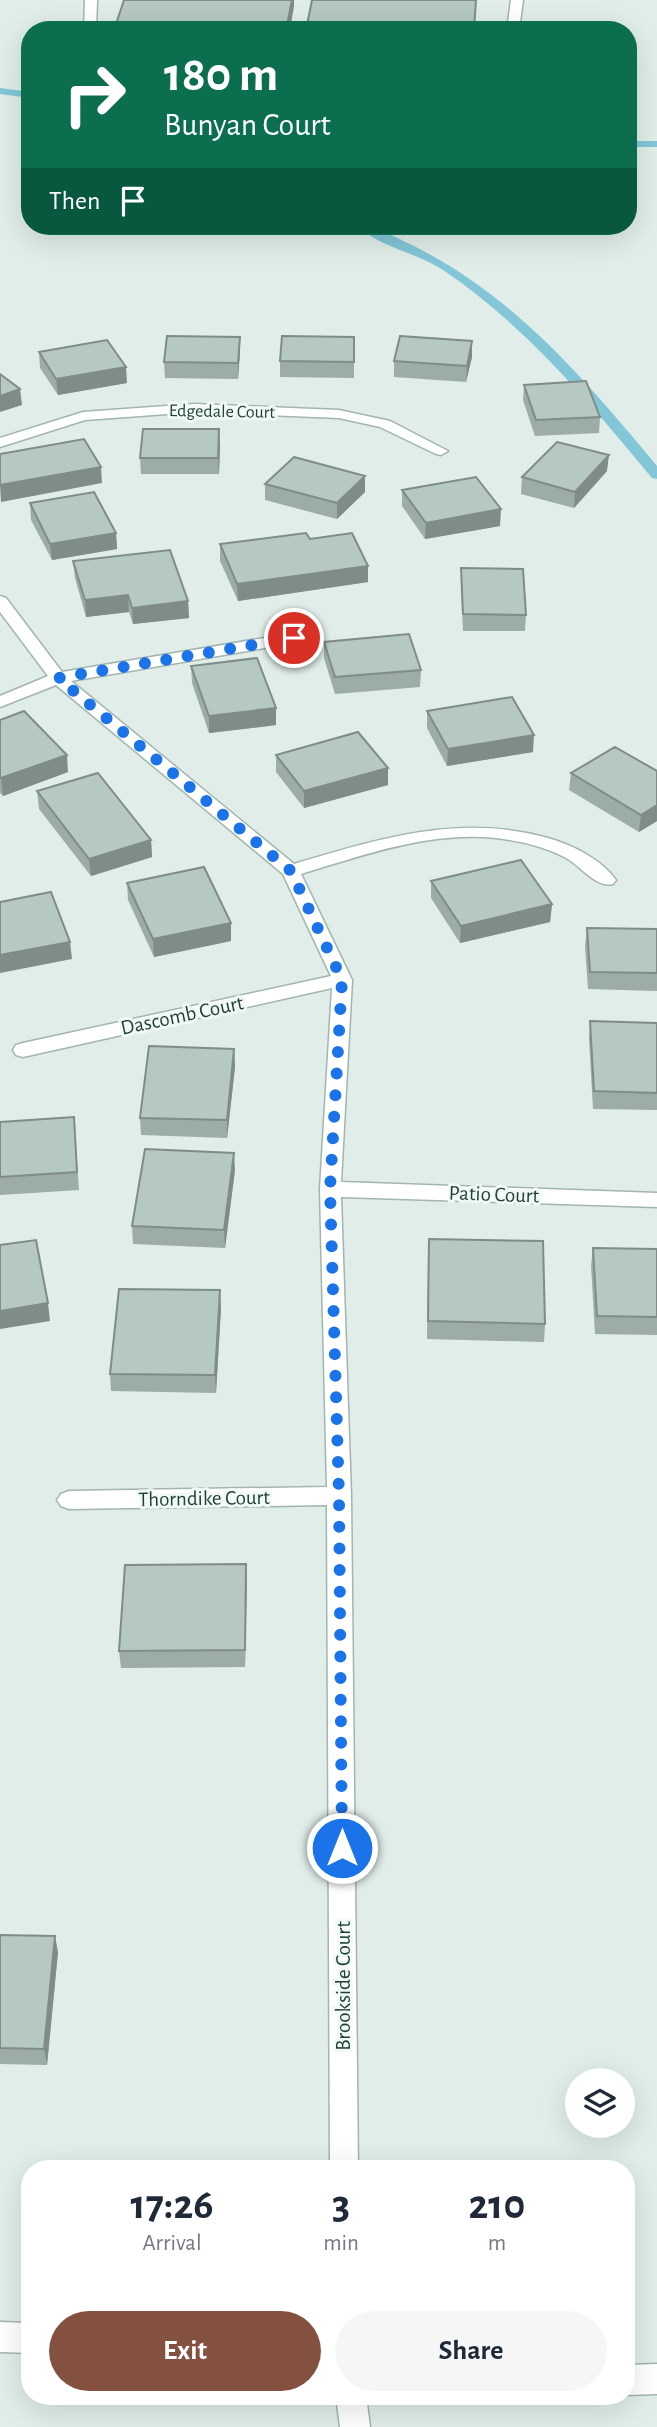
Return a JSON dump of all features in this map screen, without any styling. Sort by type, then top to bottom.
[{"type":"street","points":[[90,21],[91,0]]},
{"type":"street","points":[[514,21],[517,0]]},
{"type":"street","name":"Edgedale Court","points":[[0,443],[83,416],[194,408],[339,414],[385,424],[441,451]]},
{"type":"street","name":"Brookside Court","points":[[0,601],[58,678],[291,871],[342,980],[330,1189],[339,1496],[344,2160]]},
{"type":"street","points":[[0,702],[58,678],[294,638]]},
{"type":"street","points":[[291,871],[404,838],[453,830],[479,830],[552,845],[573,854],[607,880]]},
{"type":"street","name":"Dascomb Court","points":[[23,1050],[342,980]]},
{"type":"street","name":"Patio Court","points":[[330,1189],[657,1200]]},
{"type":"street","name":"Thorndike Court","points":[[69,1500],[339,1496]]},
{"type":"street","points":[[0,2337],[21,2338]]},
{"type":"street","points":[[635,2380],[657,2379]]},
{"type":"street","points":[[352,2405],[355,2427]]},
{"type":"building","points":[[124,0],[292,0],[288,21],[117,21]]},
{"type":"building","points":[[312,0],[476,0],[475,21],[308,21]]},
{"type":"building","points":[[167,336],[240,337],[238,363],[164,362]]},
{"type":"building","points":[[282,336],[354,337],[354,362],[280,361]]},
{"type":"building","points":[[400,336],[472,341],[467,366],[394,361]]},
{"type":"building","points":[[107,340],[126,367],[56,379],[39,352]]},
{"type":"building","points":[[0,374],[20,389],[0,396]]},
{"type":"building","points":[[586,381],[600,417],[536,420],[524,385]]},
{"type":"building","points":[[143,429],[219,429],[218,458],[140,458]]},
{"type":"building","points":[[84,439],[101,467],[0,485],[0,454]]},
{"type":"building","points":[[557,442],[609,455],[575,492],[522,477]]},
{"type":"building","points":[[294,457],[365,476],[337,503],[265,484]]},
{"type":"building","points":[[476,477],[501,509],[426,523],[402,490]]},
{"type":"building","points":[[94,492],[116,533],[50,544],[30,503]]},
{"type":"building","points":[[306,533],[310,539],[352,533],[368,566],[237,584],[220,544]]},
{"type":"building","points":[[170,550],[188,601],[132,608],[128,595],[85,600],[73,561]]},
{"type":"building","points":[[461,568],[523,569],[526,615],[463,614]]},
{"type":"building","points":[[409,634],[421,670],[335,677],[324,642]]},
{"type":"building","points":[[257,658],[276,708],[209,716],[191,666]]},
{"type":"building","points":[[512,697],[534,735],[448,749],[427,711]]},
{"type":"building","points":[[24,711],[67,755],[1,778],[0,720]]},
{"type":"building","points":[[358,732],[388,768],[304,791],[276,755]]},
{"type":"building","points":[[615,747],[657,771],[657,805],[641,815],[571,773]]},
{"type":"building","points":[[98,773],[151,840],[89,859],[37,791]]},
{"type":"building","points":[[521,860],[552,904],[461,926],[431,881]]},
{"type":"building","points":[[204,867],[231,923],[153,939],[127,883]]},
{"type":"building","points":[[51,892],[70,942],[0,955],[0,902]]},
{"type":"building","points":[[587,928],[657,929],[657,973],[590,972]]},
{"type":"building","points":[[590,1021],[657,1023],[657,1093],[594,1091]]},
{"type":"building","points":[[149,1046],[234,1049],[227,1120],[140,1118]]},
{"type":"building","points":[[74,1117],[77,1172],[0,1177],[0,1122]]},
{"type":"building","points":[[145,1149],[234,1153],[224,1230],[132,1226]]},
{"type":"building","points":[[429,1239],[543,1241],[545,1324],[428,1321]]},
{"type":"building","points":[[36,1240],[48,1303],[0,1311],[0,1245]]},
{"type":"building","points":[[593,1248],[657,1249],[657,1317],[597,1316]]},
{"type":"building","points":[[119,1289],[220,1290],[215,1375],[110,1374]]},
{"type":"building","points":[[246,1564],[245,1650],[119,1651],[125,1565]]},
{"type":"building","points":[[0,1935],[55,1936],[44,2049],[0,2048]]},
{"type":"waterway","points":[[0,91],[21,94]]},
{"type":"waterway","points":[[637,144],[657,144]]},
{"type":"waterway","points":[[381,235],[446,267],[538,339],[597,403],[657,475]]},
{"type":"route","points":[[294,638],[58,678],[291,871],[342,980],[330,1189],[339,1496],[342,1848]]}]
